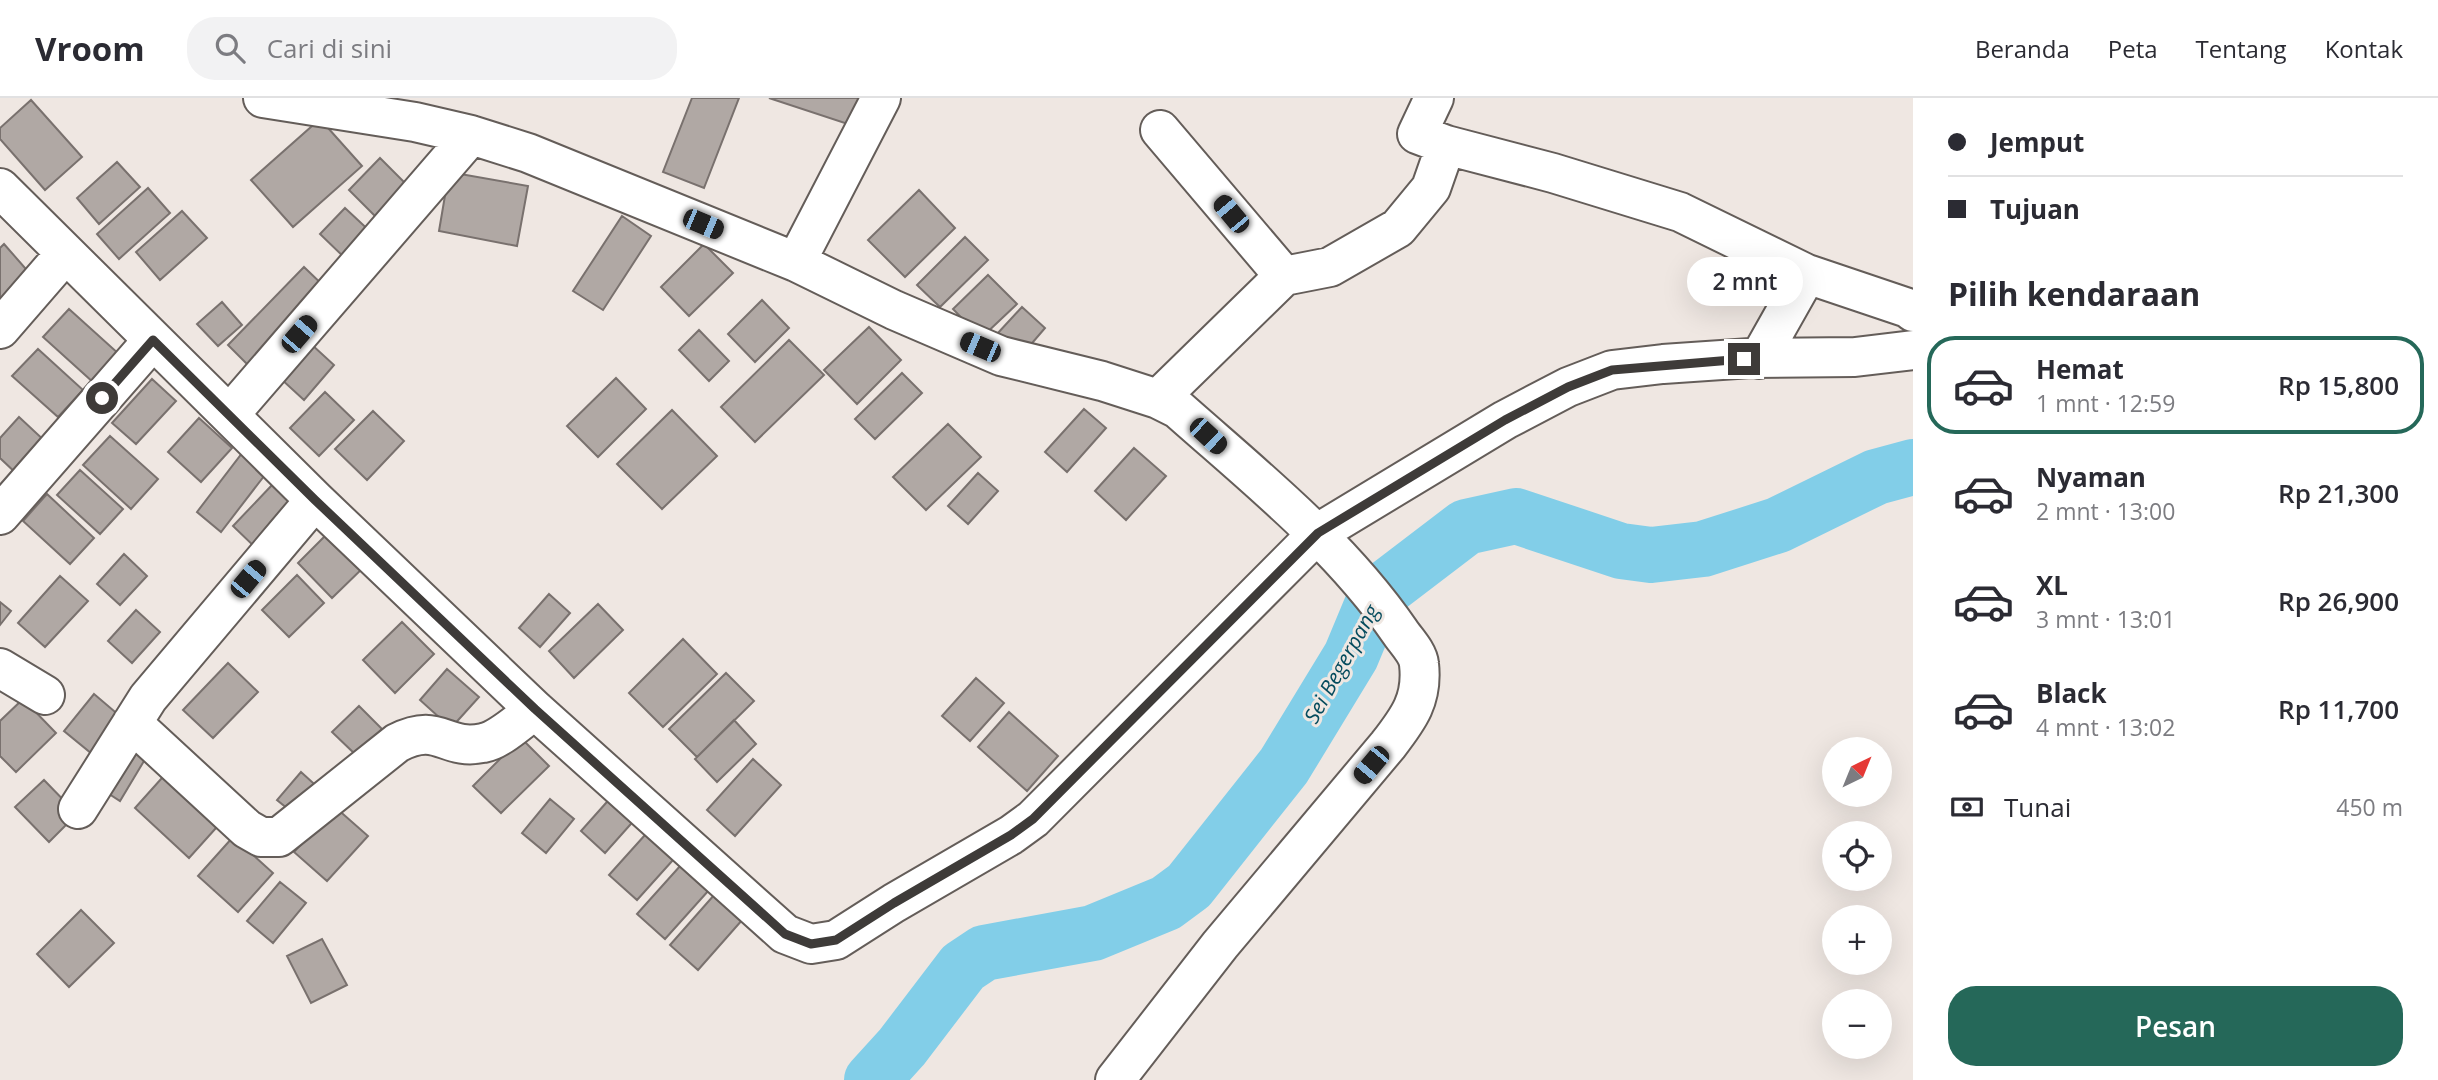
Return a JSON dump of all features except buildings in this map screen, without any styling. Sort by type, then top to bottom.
[{"type":"street","points":[[263,98],[415,122],[471,135],[613,186],[796,261],[894,310],[1001,356],[1102,381],[1158,399],[1178,409],[1318,533],[1346,562],[1419,660],[1420,694],[1407,721],[1220,945],[1115,1080]]},
{"type":"street","points":[[796,261],[881,98]]},
{"type":"street","points":[[1434,98],[1416,129],[1417,134],[1446,145],[1553,173],[1680,212],[1807,274],[1909,308],[1913,312]]},
{"type":"street","points":[[1160,130],[1284,276]]},
{"type":"street","points":[[230,414],[471,135]]},
{"type":"street","points":[[1158,399],[1284,276],[1330,267],[1398,228],[1431,188],[1446,145]]},
{"type":"street","points":[[0,188],[315,500],[535,709],[785,934],[811,944],[836,940],[1011,835],[1033,819],[1318,533],[1505,420],[1568,387],[1612,370],[1663,364],[1855,357],[1913,350]]},
{"type":"street","points":[[0,329],[65,254]]},
{"type":"street","points":[[1759,359],[1807,274]]},
{"type":"street","points":[[0,515],[153,340]]},
{"type":"street","points":[[78,809],[148,698],[315,500]]},
{"type":"street","points":[[0,668],[45,695]]},
{"type":"street","points":[[132,723],[247,829],[261,837],[272,838],[279,837],[300,822],[397,743],[414,734],[431,734],[459,744],[486,743],[535,709]]},
{"type":"waterway","name":"Sei Begerpang","points":[[872,1080],[902,1047],[963,967],[984,953],[1093,933],[1166,903],[1189,886],[1284,766],[1351,656],[1371,608],[1386,588],[1466,527],[1516,516],[1621,551],[1651,555],[1703,549],[1778,525],[1876,477],[1913,467]]},
{"type":"route","points":[[102,398],[153,340],[315,500],[535,709],[785,934],[811,944],[836,940],[1011,835],[1033,819],[1318,533],[1505,420],[1568,387],[1612,370],[1744,359]]}]
